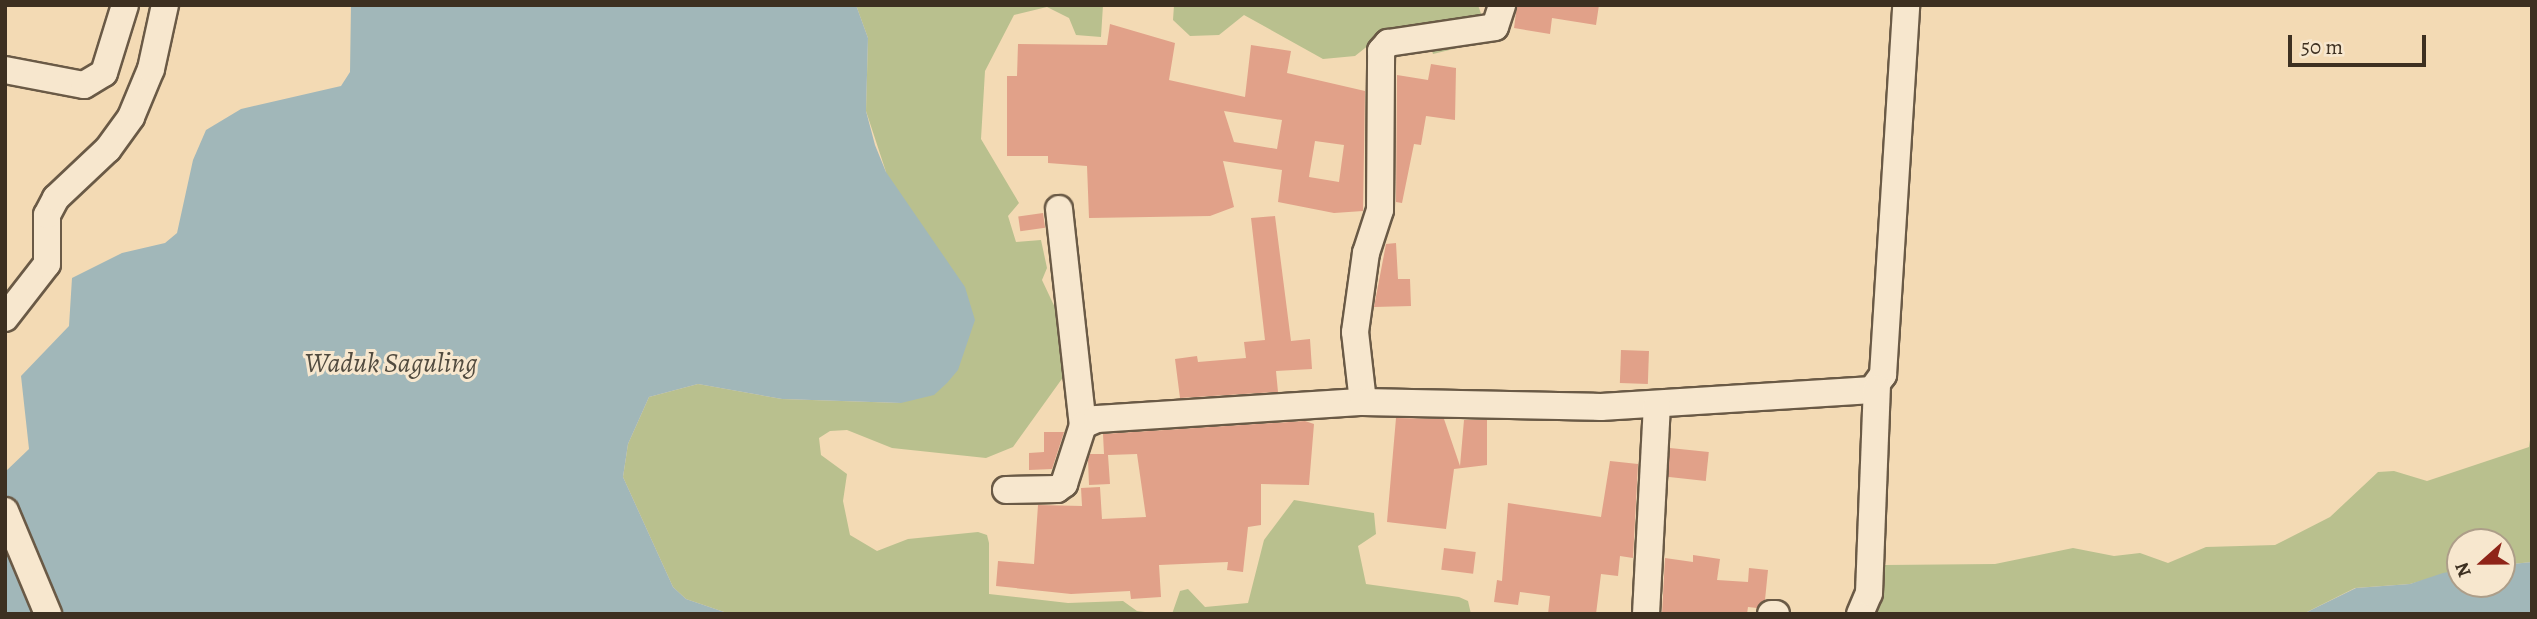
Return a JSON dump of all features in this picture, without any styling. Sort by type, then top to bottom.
[{"type":"street","points":[[1363,402],[1355,332],[1366,253],[1380,210],[1381,51],[1388,43],[1495,27],[1503,5]]},
{"type":"street","points":[[1860,614],[1869,593],[1877,388],[1883,375],[1894,249],[1906,5]]},
{"type":"street","points":[[5,318],[38,279],[47,264],[47,215],[56,198],[108,149],[131,117],[151,69],[164,9],[117,6],[104,73],[84,85],[6,74]]},
{"type":"street","points":[[1006,490],[1057,489],[1065,484],[1083,425],[1059,209]]},
{"type":"street","points":[[1083,425],[1194,410],[1363,402],[1657,404],[1877,388]]},
{"type":"street","points":[[1646,614],[1657,404]]},
{"type":"street","points":[[5,511],[48,614]]},
{"type":"green space","points":[[856,5],[1103,5],[1101,37],[1076,35],[1069,18],[1047,7],[1014,15],[985,71],[981,139],[1019,203],[1008,216],[1016,242],[1041,240],[1047,268],[1042,280],[1066,331],[1064,376],[1013,447],[986,458],[892,448],[847,430],[830,431],[819,438],[821,455],[847,474],[843,501],[850,535],[877,551],[908,539],[978,532],[987,535],[989,543],[989,594],[1068,603],[1123,601],[1137,611],[1161,614],[730,614],[686,599],[673,587],[623,477],[628,444],[649,397],[698,384],[782,399],[901,403],[886,172],[866,111],[868,38]]},
{"type":"green space","points":[[1174,5],[1478,5],[1490,40],[1433,54],[1430,44],[1374,41],[1355,56],[1323,59],[1244,15],[1219,35],[1190,36],[1173,20]]},
{"type":"green space","points":[[2532,426],[2532,562],[2516,564],[2516,528],[2446,528],[2446,574],[2410,584],[2355,588],[2303,614],[1873,614],[1885,565],[1995,564],[2073,548],[2114,556],[2140,553],[2168,563],[2206,547],[2275,545],[2330,517],[2378,472],[2394,471],[2427,481],[2529,447]]},
{"type":"green space","points":[[1294,500],[1374,513],[1376,534],[1358,546],[1366,584],[1459,597],[1468,601],[1471,614],[1172,614],[1180,591],[1188,589],[1205,607],[1248,603],[1264,540]]},
{"type":"water","name":"Waduk Saguling","points":[[351,5],[856,5],[868,38],[866,111],[875,145],[886,172],[965,287],[975,320],[958,370],[947,383],[934,395],[901,403],[782,399],[698,384],[649,397],[628,444],[623,477],[673,587],[686,599],[730,614],[5,614],[5,472],[29,449],[21,376],[69,326],[72,278],[122,253],[165,243],[177,233],[193,160],[206,130],[241,109],[341,86],[350,72]]},
{"type":"water","points":[[2532,562],[2532,614],[2303,614],[2356,588],[2410,584],[2446,572],[2446,598],[2516,598],[2516,564]]},
{"type":"building","points":[[1517,5],[1599,5],[1596,25],[1552,18],[1550,34],[1514,28]]},
{"type":"building","points":[[1110,24],[1175,43],[1169,80],[1245,97],[1251,45],[1291,51],[1287,73],[1365,91],[1363,211],[1334,213],[1278,202],[1282,170],[1223,161],[1234,207],[1210,216],[1089,218],[1087,166],[1048,163],[1048,156],[1007,156],[1007,76],[1017,76],[1018,44],[1107,45]],"holes":[[[1224,111],[1282,120],[1277,149],[1234,142]],[[1315,141],[1344,145],[1339,182],[1309,177]]]},
{"type":"building","points":[[1431,64],[1456,68],[1455,120],[1426,116],[1421,145],[1414,144],[1402,203],[1396,202],[1397,75],[1428,80]]},
{"type":"building","points":[[1043,213],[1045,228],[1020,231],[1018,216]]},
{"type":"building","points":[[1275,216],[1291,341],[1310,339],[1312,369],[1276,371],[1278,392],[1180,398],[1175,359],[1197,356],[1198,362],[1246,358],[1244,342],[1265,340],[1251,218]]},
{"type":"building","points":[[1396,243],[1398,279],[1410,279],[1411,306],[1374,307],[1386,244]]},
{"type":"building","points":[[1621,350],[1649,351],[1648,384],[1620,383]]},
{"type":"building","points":[[1396,418],[1444,419],[1460,466],[1464,420],[1487,420],[1487,465],[1454,469],[1446,529],[1387,522]]},
{"type":"building","points":[[1305,421],[1314,424],[1309,485],[1261,484],[1261,525],[1248,527],[1243,572],[1227,570],[1228,562],[1159,565],[1161,597],[1131,599],[1130,591],[1071,594],[996,586],[998,561],[1034,564],[1038,505],[1082,506],[1081,488],[1100,487],[1102,519],[1146,517],[1137,454],[1108,455],[1110,484],[1089,485],[1088,460],[1090,454],[1104,454],[1103,434]]},
{"type":"building","points":[[1044,432],[1064,432],[1052,469],[1029,470],[1029,453],[1044,452]]},
{"type":"building","points":[[1670,448],[1709,452],[1706,481],[1667,477]]},
{"type":"building","points":[[1610,461],[1638,464],[1633,558],[1620,556],[1618,576],[1601,574],[1596,614],[1548,614],[1550,596],[1520,592],[1518,605],[1494,602],[1497,580],[1502,581],[1508,503],[1601,517]]},
{"type":"building","points":[[1444,548],[1476,552],[1473,574],[1441,570]]},
{"type":"building","points":[[1693,555],[1720,559],[1717,580],[1748,582],[1749,568],[1768,570],[1765,600],[1757,608],[1748,607],[1747,614],[1662,614],[1665,558],[1693,562]]}]
